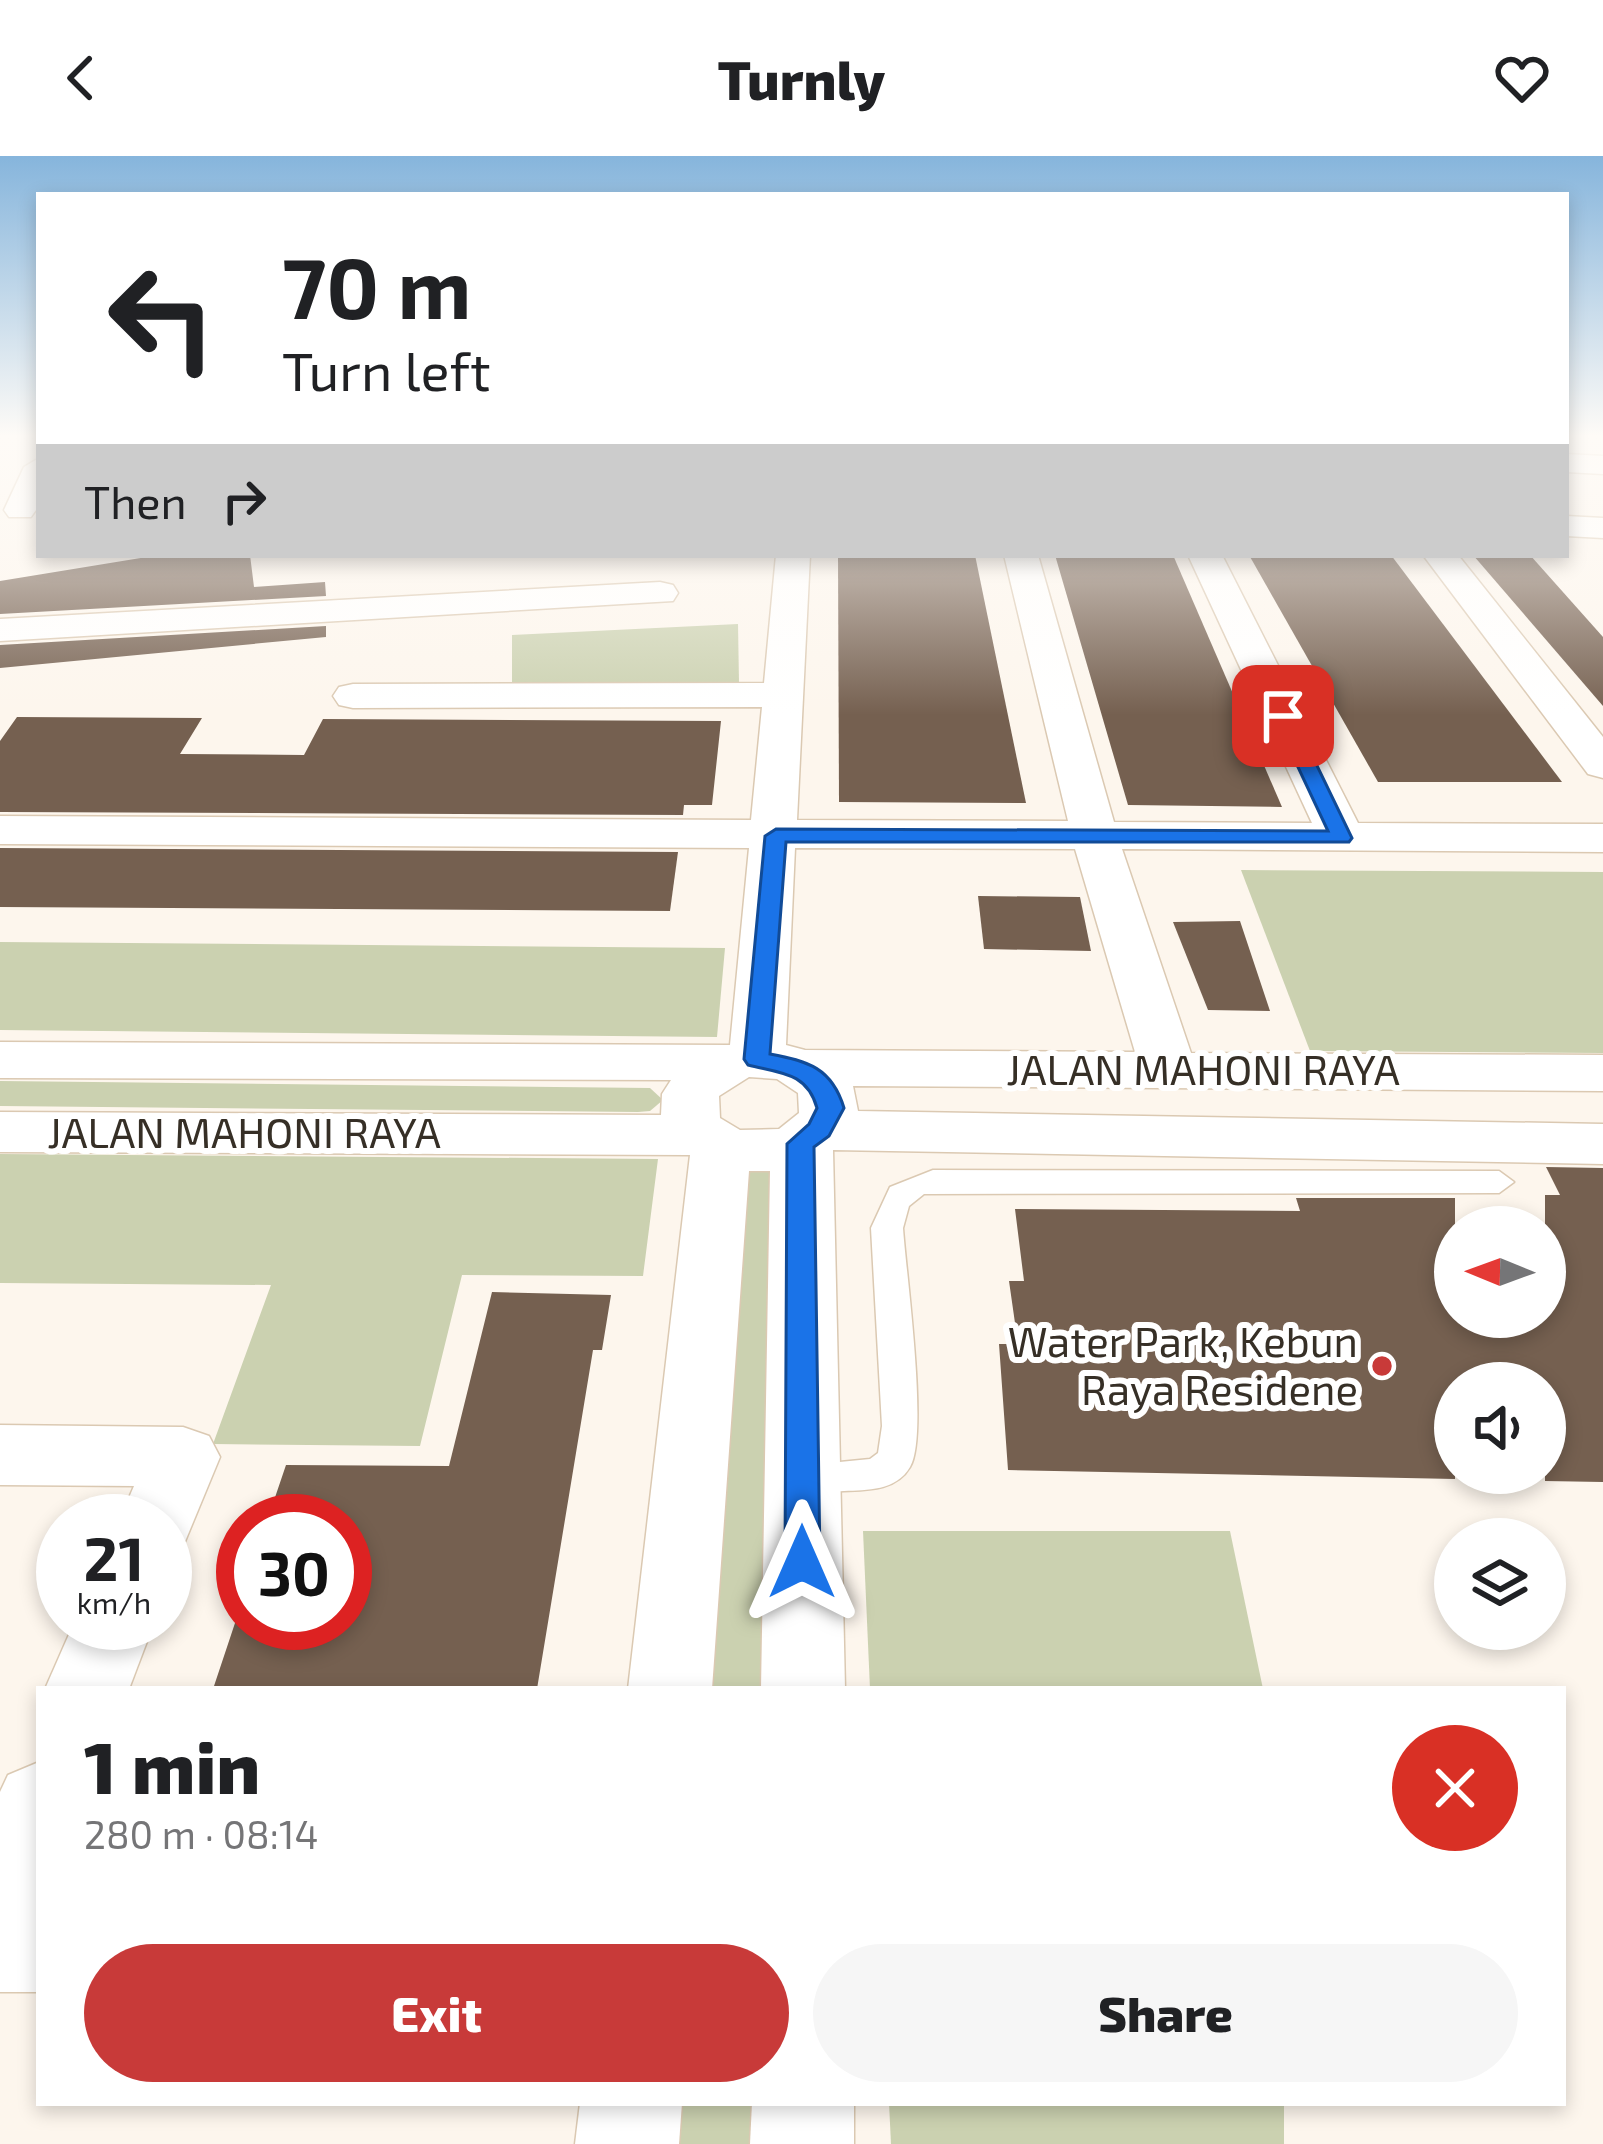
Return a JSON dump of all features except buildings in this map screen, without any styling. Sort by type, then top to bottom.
[{"type":"street","points":[[764,1063],[793,558]]},
{"type":"street","points":[[1022,558],[1094,837],[1168,1068]]},
{"type":"street","points":[[1206,558],[1342,838]]},
{"type":"street","points":[[1442,558],[1603,765]]},
{"type":"street","points":[[0,631],[423,588],[660,593]]},
{"type":"street","points":[[353,696],[783,695]]},
{"type":"street","points":[[0,830],[1603,838]]},
{"type":"street","name":"JALAN MAHONI RAYA","points":[[0,1060],[1603,1073]]},
{"type":"street","points":[[670,1686],[712,1140],[691,1120],[688,1103],[695,1086],[764,1063],[824,1085],[831,1108],[810,1137],[802,1478],[803,1686]]},
{"type":"street","name":"JALAN MAHONI RAYA","points":[[0,1132],[712,1140],[761,1152],[810,1137],[1387,1161],[1603,1144]]},
{"type":"street","points":[[0,1455],[183,1457],[168,1494]]},
{"type":"street","points":[[88,1686],[103,1650]]},
{"type":"street","points":[[0,1900],[36,1813]]},
{"type":"street","points":[[0,1945],[36,1945]]},
{"type":"street","points":[[627,2144],[631,2106]]},
{"type":"street","points":[[802,2144],[803,2106]]},
{"type":"lane","points":[[802,1478],[877,1474],[896,1461],[900,1426],[886,1228],[891,1205],[904,1188],[933,1180],[1387,1161],[1499,1182]]},
{"type":"green space","points":[[738,624],[739,683],[512,684],[512,635]]},
{"type":"green space","points":[[1241,870],[1603,872],[1603,1053],[1310,1051]]},
{"type":"green space","points":[[0,942],[725,948],[717,1037],[0,1030]]},
{"type":"green space","points":[[0,1081],[650,1088],[663,1100],[650,1111],[638,1112],[0,1106]]},
{"type":"green space","points":[[0,1154],[658,1159],[643,1276],[462,1275],[420,1446],[213,1444],[271,1285],[0,1283]]},
{"type":"green space","points":[[746,1170],[772,1171],[763,1686],[699,1686]]},
{"type":"green space","points":[[863,1531],[1230,1531],[1262,1686],[870,1686]]},
{"type":"green space","points":[[679,2106],[752,2106],[751,2144],[676,2144]]},
{"type":"green space","points":[[889,2106],[1284,2106],[1284,2144],[891,2144]]},
{"type":"place","name":"Water Park, Kebun Raya Residene","points":[[1382,1366]]},
{"type":"route","points":[[802,1562],[800,1144],[820,1130],[831,1108],[824,1085],[803,1068],[757,1059],[776,836],[1342,838],[1283,716]]}]
